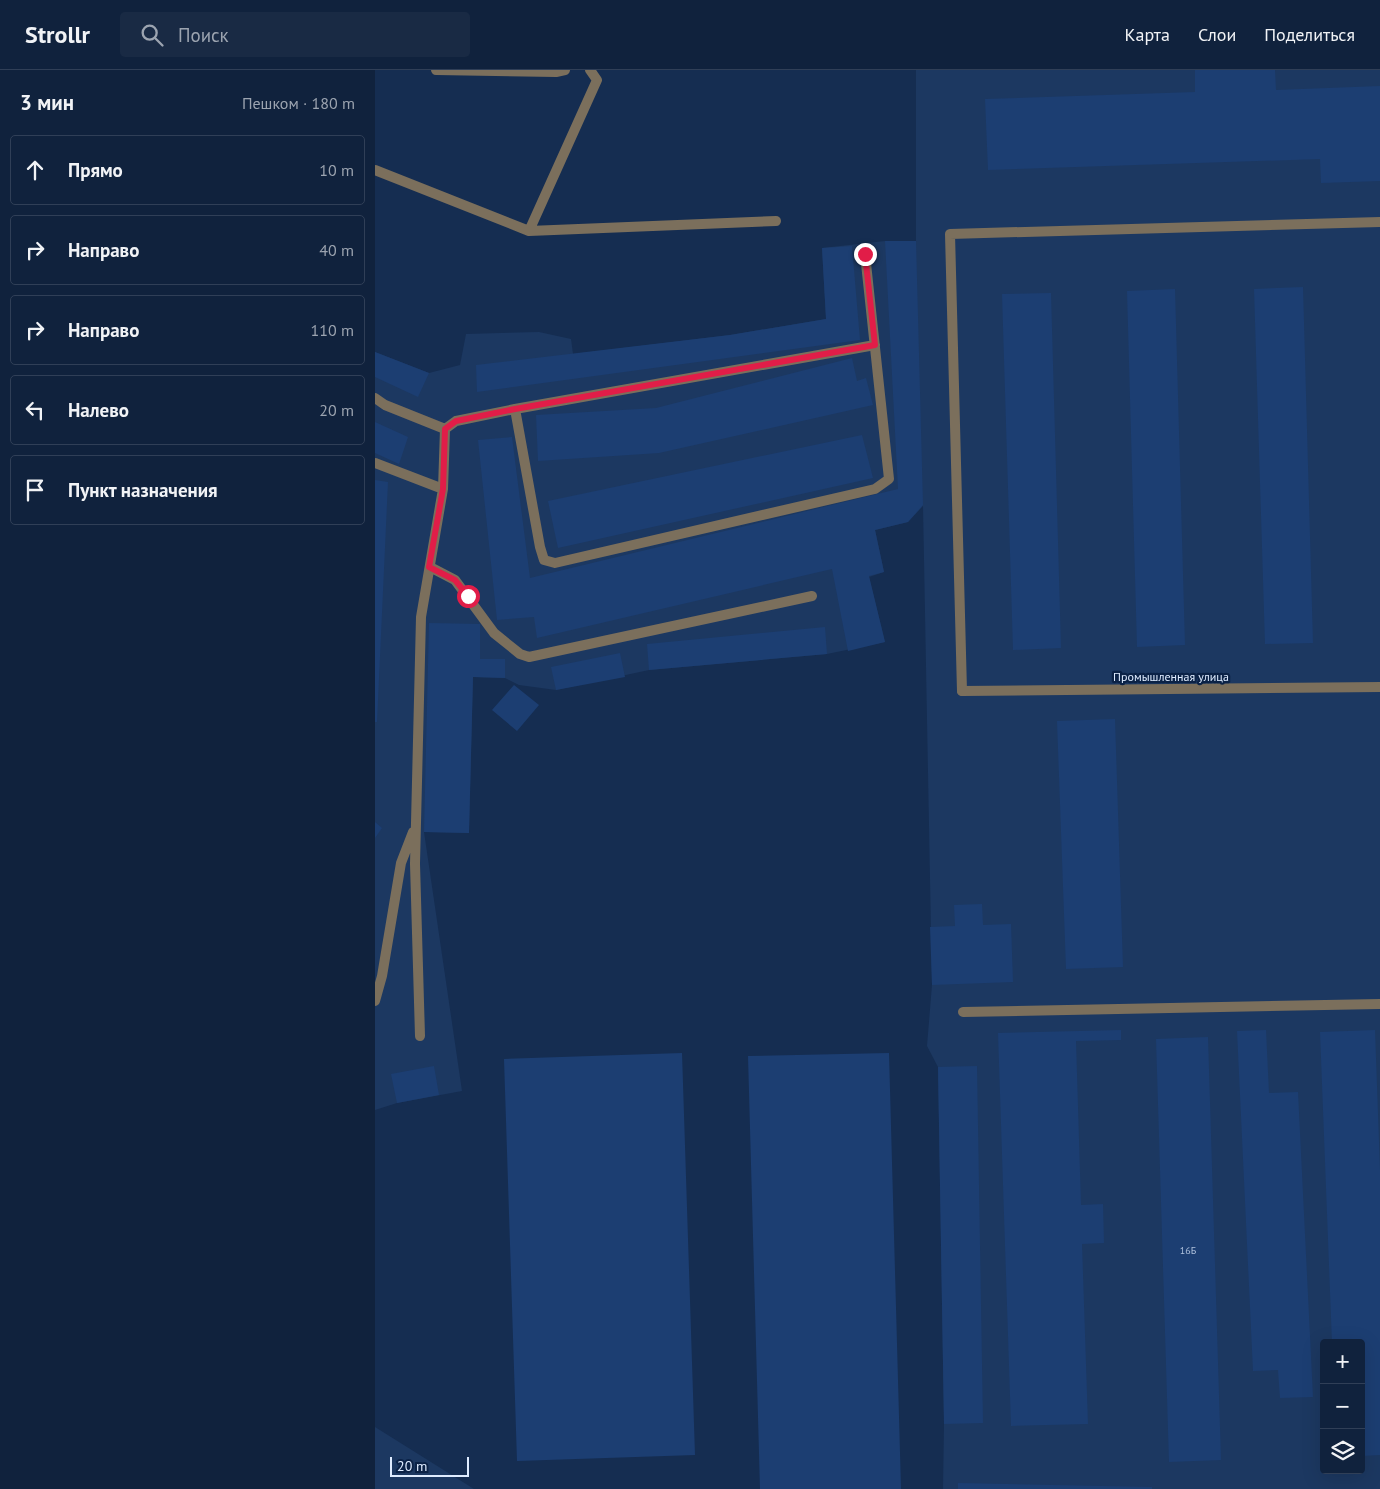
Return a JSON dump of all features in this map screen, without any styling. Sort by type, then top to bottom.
[{"type":"street","points":[[436,70],[560,71]]},
{"type":"street","points":[[529,231],[597,80],[590,70]]},
{"type":"street","points":[[375,170],[529,231],[776,221]]},
{"type":"street","name":"Промышленная улица","points":[[1380,222],[950,234],[962,691],[1380,687]]},
{"type":"street","points":[[515,409],[540,547],[544,560],[555,563],[875,489],[889,479],[865,254]]},
{"type":"street","points":[[445,429],[456,421],[515,409],[875,345]]},
{"type":"street","points":[[375,398],[385,405],[445,429]]},
{"type":"street","points":[[421,1036],[415,824],[421,617],[443,489],[445,429]]},
{"type":"street","points":[[375,463],[443,489]]},
{"type":"street","points":[[429,567],[455,580],[494,633],[520,654],[529,657],[812,596]]},
{"type":"street","points":[[375,1001],[401,863],[415,824]]},
{"type":"street","points":[[963,1012],[1380,1004]]},
{"type":"shaded area","points":[[916,70],[1380,70],[1380,1489],[943,1489],[944,1424],[938,1067],[927,1046],[932,985],[923,506],[908,522],[875,530],[884,572],[869,577],[885,642],[827,654],[649,670],[556,690],[519,685],[505,678],[473,677],[469,833],[424,832],[462,1091],[397,1103],[375,1110],[375,352],[429,373],[460,365],[466,334],[539,332],[571,339],[573,354],[730,335],[826,319],[822,248],[885,241],[916,241]]},
{"type":"shaded area","points":[[375,1427],[474,1489],[375,1489]]},
{"type":"building","points":[[1195,70],[1275,70],[1276,90],[1380,86],[1380,181],[1321,183],[1320,159],[988,170],[985,99],[1195,92]]},
{"type":"building","points":[[885,241],[916,241],[923,505],[908,522],[875,530],[884,572],[869,576],[885,642],[848,651],[832,569],[537,638],[534,617],[497,620],[478,440],[512,437],[530,578],[898,489]]},
{"type":"building","points":[[852,246],[860,340],[477,392],[476,365],[730,335],[826,319],[822,248]]},
{"type":"building","points":[[1303,287],[1313,643],[1265,644],[1254,289]]},
{"type":"building","points":[[1175,289],[1185,645],[1137,647],[1127,291]]},
{"type":"building","points":[[1051,293],[1061,648],[1013,650],[1002,294]]},
{"type":"building","points":[[375,352],[429,373],[418,397],[375,377]]},
{"type":"building","points":[[852,358],[857,381],[866,378],[873,405],[659,453],[538,461],[536,415],[656,408]]},
{"type":"building","points":[[375,422],[408,437],[399,464],[375,453]]},
{"type":"building","points":[[862,435],[873,478],[558,548],[548,501]]},
{"type":"building","points":[[375,480],[388,482],[377,722],[375,722]]},
{"type":"building","points":[[429,623],[480,624],[480,659],[505,659],[505,678],[473,677],[469,833],[424,832]]},
{"type":"building","points":[[825,627],[827,654],[649,670],[647,644]]},
{"type":"building","points":[[620,653],[625,677],[556,690],[551,667]]},
{"type":"building","points":[[514,685],[539,705],[517,731],[492,710]]},
{"type":"building","points":[[1115,719],[1123,967],[1066,969],[1057,721]]},
{"type":"building","points":[[375,822],[382,828],[375,838]]},
{"type":"building","points":[[982,904],[983,925],[1011,924],[1013,982],[932,985],[930,927],[955,926],[954,905]]},
{"type":"building","points":[[1121,1030],[1121,1040],[1076,1041],[1081,1205],[1103,1204],[1104,1243],[1082,1244],[1088,1424],[1011,1426],[998,1033]]},
{"type":"building","points":[[1266,1030],[1269,1093],[1298,1092],[1313,1397],[1280,1398],[1278,1370],[1253,1371],[1237,1031]]},
{"type":"building","points":[[1375,1030],[1380,1170],[1380,1455],[1365,1456],[1365,1339],[1332,1339],[1320,1032]]},
{"type":"building","points":[[1208,1037],[1221,1460],[1169,1462],[1156,1039]]},
{"type":"building","points":[[682,1053],[695,1455],[517,1461],[504,1059]]},
{"type":"building","points":[[889,1053],[901,1489],[760,1489],[748,1056]]},
{"type":"building","points":[[434,1066],[439,1095],[397,1103],[391,1074]]},
{"type":"building","points":[[977,1066],[983,1423],[944,1424],[938,1067]]},
{"type":"building","points":[[958,1483],[1152,1487],[1152,1489],[958,1489]]},
{"type":"route","points":[[468,596],[455,580],[429,567],[443,489],[445,429],[456,421],[515,409],[875,345],[865,254]]}]
